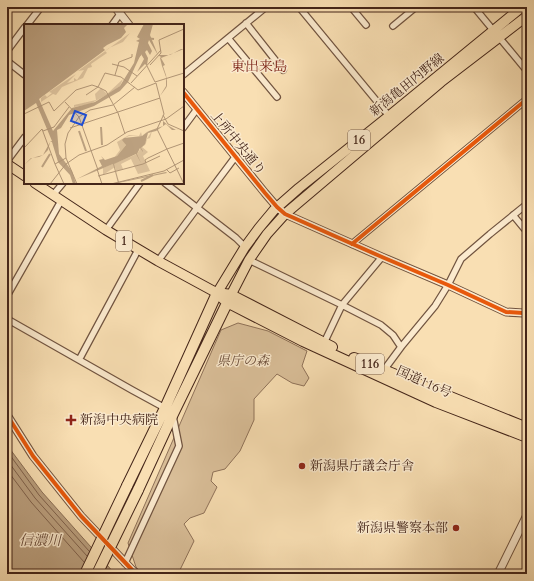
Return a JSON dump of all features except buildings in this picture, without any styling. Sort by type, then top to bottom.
[{"type":"highway","name":"国道116号","points":[[217,293],[359,360],[527,428]]},
{"type":"highway","points":[[97,574],[138,490],[217,293]]},
{"type":"highway","name":"国道116号","points":[[229,299],[303,341],[436,402],[527,437]]},
{"type":"highway","points":[[85,574],[127,486],[229,299]]},
{"type":"main road","name":"新潟亀田内野線","points":[[229,299],[249,260],[267,234],[285,214],[497,34],[522,7]]},
{"type":"main road","name":"新潟亀田内野線","points":[[217,293],[245,246],[277,207],[389,116],[497,34],[527,16]]},
{"type":"main road","points":[[7,162],[24,175]]},
{"type":"main road","name":"1","points":[[36,184],[138,250],[217,293]]},
{"type":"street","points":[[28,24],[41,7]]},
{"type":"street","points":[[114,7],[128,24]]},
{"type":"street","points":[[184,74],[266,7]]},
{"type":"street","points":[[299,7],[389,116]]},
{"type":"street","points":[[350,7],[366,25]]},
{"type":"street","points":[[393,26],[416,7]]},
{"type":"street","points":[[474,7],[527,71]]},
{"type":"street","points":[[113,24],[120,14]]},
{"type":"street","points":[[246,23],[284,70]]},
{"type":"street","points":[[7,50],[24,29]]},
{"type":"street","points":[[228,38],[277,97]]},
{"type":"street","points":[[7,61],[24,74]]},
{"type":"street","name":"上所中央通り","points":[[184,93],[277,207],[285,214],[506,312],[527,313]]},
{"type":"street","points":[[352,244],[527,99]]},
{"type":"street","points":[[184,127],[198,109]]},
{"type":"street","points":[[7,162],[24,138]]},
{"type":"street","points":[[158,261],[236,156]]},
{"type":"street","points":[[53,195],[62,184]]},
{"type":"street","points":[[106,230],[139,184]]},
{"type":"street","points":[[166,184],[245,246]]},
{"type":"street","points":[[7,296],[61,201]]},
{"type":"street","points":[[384,370],[435,306],[448,285],[461,259],[527,204]]},
{"type":"street","points":[[513,215],[527,232]]},
{"type":"street","points":[[79,360],[138,250]]},
{"type":"street","points":[[324,343],[342,305],[382,257]]},
{"type":"street","points":[[249,260],[381,325],[393,335],[402,347]]},
{"type":"street","points":[[7,319],[169,411],[180,446],[125,563]]},
{"type":"street","points":[[7,415],[33,456],[81,516],[136,574]]},
{"type":"street","points":[[498,574],[527,515]]},
{"type":"green space","name":"県庁の森","points":[[238,323],[268,331],[307,351],[302,366],[309,378],[304,386],[292,383],[277,374],[254,399],[254,420],[240,451],[225,469],[213,472],[211,481],[217,487],[204,513],[190,518],[184,524],[194,541],[178,574],[143,574],[136,567],[128,543],[221,330]]},
{"type":"water","name":"信濃川","points":[[7,445],[42,492],[115,574],[7,574]]},
{"type":"cycle path","points":[[184,93],[265,193],[285,214],[506,312],[527,313]]},
{"type":"cycle path","points":[[352,244],[527,99]]},
{"type":"cycle path","points":[[7,415],[33,456],[81,516],[136,574]]},
{"type":"place","name":"新潟中央病院","points":[[71,420]]},
{"type":"place","name":"新潟県庁議会庁舎","points":[[302,466]]},
{"type":"place","name":"新潟県警察本部","points":[[456,528]]},
{"type":"district","name":"東出来島","points":[[259,66]]}]
